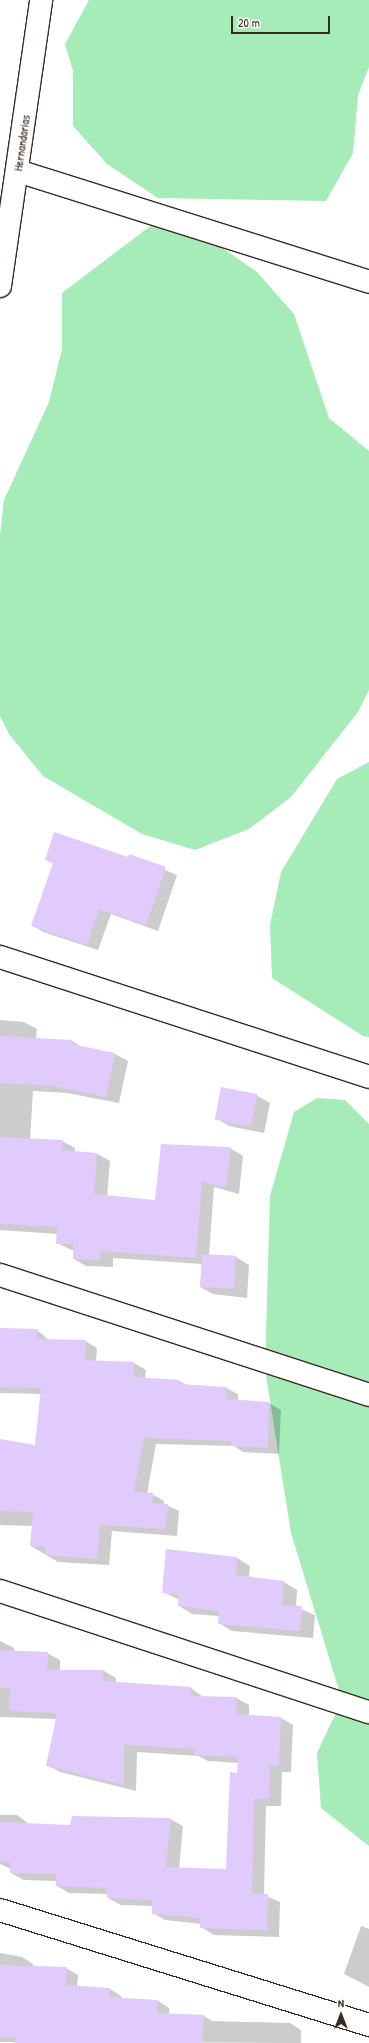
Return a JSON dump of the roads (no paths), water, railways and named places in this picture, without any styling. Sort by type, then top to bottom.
[{"type":"street","name":"Hernandarias","points":[[0,286],[18,171],[41,0]]},
{"type":"street","points":[[18,171],[369,282]]},
{"type":"street","points":[[0,957],[369,1077]]},
{"type":"street","points":[[0,1275],[369,1395]]},
{"type":"street","points":[[0,1591],[369,1712]]},
{"type":"street","points":[[0,1910],[369,2025]]}]
